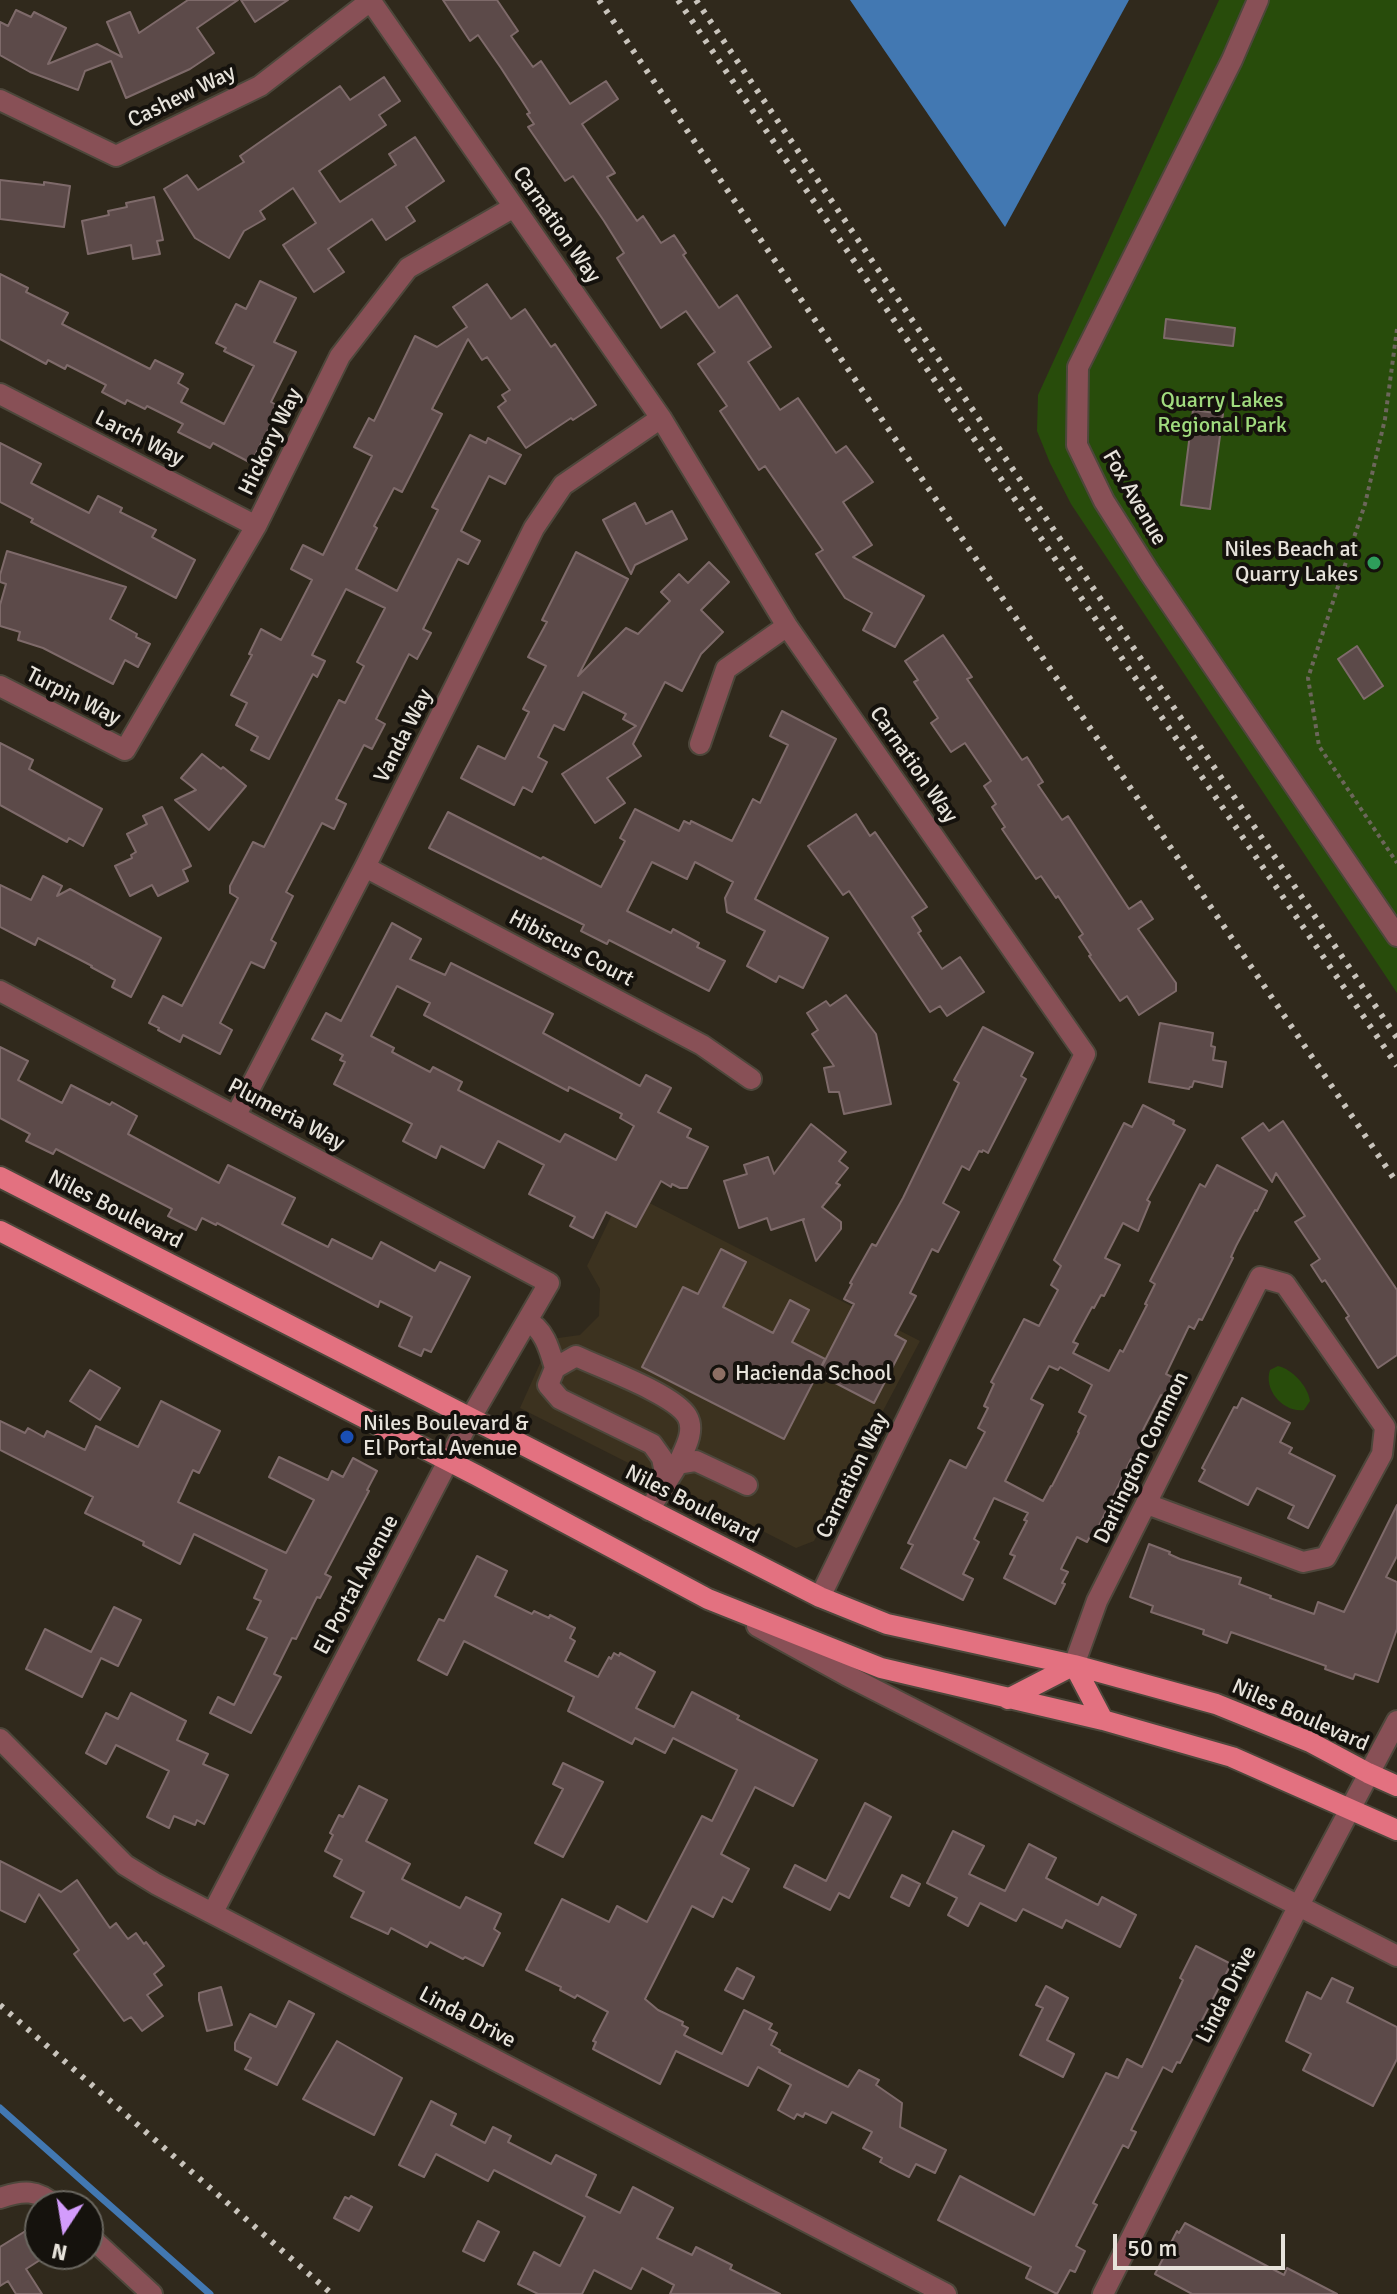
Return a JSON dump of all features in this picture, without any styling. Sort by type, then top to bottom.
[{"type":"main road","name":"Niles Boulevard","points":[[0,1177],[820,1597],[887,1624],[1074,1665],[1216,1704],[1310,1742],[1397,1786]]},
{"type":"main road","points":[[0,1231],[448,1461],[708,1599],[881,1668],[1103,1720],[1232,1757],[1397,1830]]},
{"type":"main road","points":[[1008,1699],[1074,1665],[1103,1720]]},
{"type":"street","name":"Fox Avenue","points":[[1258,0],[1232,60],[1078,367],[1077,445],[1104,501],[1149,572],[1397,936]]},
{"type":"street","name":"Cashew Way","points":[[0,100],[116,156],[260,86],[370,1]]},
{"type":"street","name":"Carnation Way","points":[[370,1],[661,418],[787,626],[1085,1054],[820,1597]]},
{"type":"street","name":"Hickory Way","points":[[125,750],[256,526],[340,356],[408,268],[514,207]]},
{"type":"street","name":"Larch Way","points":[[0,394],[256,526]]},
{"type":"street","name":"Vanda Way","points":[[236,1115],[365,867],[534,528],[563,485],[661,418]]},
{"type":"street","points":[[700,744],[726,669],[787,626]]},
{"type":"street","name":"Turpin Way","points":[[0,686],[125,750]]},
{"type":"street","name":"Hibiscus Court","points":[[365,867],[702,1045],[751,1079]]},
{"type":"street","name":"Plumeria Way","points":[[0,991],[549,1283]]},
{"type":"street","name":"Darlington Common","points":[[1074,1665],[1097,1601],[1260,1277],[1285,1284],[1385,1427],[1382,1454],[1326,1557],[1303,1562],[1147,1504]]},
{"type":"street","name":"El Portal Avenue","points":[[213,1912],[470,1419],[549,1283]]},
{"type":"street","points":[[527,1321],[536,1325],[555,1368]]},
{"type":"street","points":[[649,1510],[667,1483],[678,1464],[690,1434],[688,1417],[667,1398],[576,1356],[555,1368],[548,1385],[560,1399],[652,1444],[662,1458],[667,1483]]},
{"type":"street","points":[[678,1464],[696,1461],[747,1485]]},
{"type":"street","points":[[708,1599],[846,1675],[1397,1956]]},
{"type":"street","name":"Linda Drive","points":[[1103,2294],[1298,1907],[1397,1721]]},
{"type":"street","name":"Linda Drive","points":[[0,1739],[125,1865],[156,1884],[946,2294]]},
{"type":"street","points":[[104,2250],[152,2294]]},
{"type":"path","points":[[1397,329],[1385,419],[1365,504],[1308,678],[1319,746],[1397,863]]},
{"type":"shaded area","name":"Hacienda School","points":[[624,1190],[920,1341],[814,1541],[796,1548],[520,1408],[551,1339],[580,1335],[599,1316],[600,1289],[587,1266]]},
{"type":"green space","name":"Quarry Lakes Regional Park","points":[[1219,0],[1397,0],[1397,993],[1071,504],[1037,431],[1038,395]]},
{"type":"green space","points":[[1278,1366],[1294,1374],[1303,1384],[1310,1401],[1304,1410],[1289,1408],[1272,1392],[1270,1370]]},
{"type":"water","points":[[850,0],[1129,0],[1005,227]]},
{"type":"building","points":[[188,0],[238,0],[197,28],[214,53],[190,69],[126,98],[111,61],[85,71],[78,90],[30,72],[0,55],[0,22],[8,26],[16,10],[31,17],[34,12],[66,28],[48,64],[97,44],[122,57],[107,22],[130,12],[139,33]]},
{"type":"building","points":[[241,0],[288,0],[255,22]]},
{"type":"building","points":[[443,0],[497,0],[518,31],[511,36],[533,67],[541,61],[570,104],[606,81],[618,99],[582,124],[615,173],[607,177],[637,221],[643,216],[661,243],[674,235],[686,253],[683,255],[719,308],[737,295],[771,347],[748,362],[780,410],[798,398],[836,453],[846,446],[873,482],[843,502],[872,545],[853,557],[924,596],[895,647],[863,630],[872,613],[845,598],[816,554],[823,550],[765,466],[759,470],[720,411],[727,406],[698,364],[715,352],[686,311],[661,328],[617,258],[624,253],[604,221],[573,176],[565,181],[528,127],[534,124],[527,114],[530,113],[501,68],[478,35],[470,41]]},
{"type":"building","points":[[384,77],[400,101],[379,115],[386,125],[319,171],[340,202],[396,165],[389,154],[415,137],[444,181],[406,207],[415,221],[386,240],[372,219],[328,249],[344,272],[314,292],[283,245],[316,223],[293,188],[260,211],[265,219],[244,231],[229,258],[195,238],[164,189],[187,175],[198,190],[244,162],[240,156],[340,86],[350,100]]},
{"type":"building","points":[[0,180],[70,186],[64,227],[0,219]]},
{"type":"building","points":[[154,197],[163,240],[157,241],[160,254],[133,259],[131,245],[88,254],[82,221],[109,215],[108,211],[127,207],[126,203]]},
{"type":"building","points":[[0,274],[28,288],[26,292],[68,313],[62,324],[150,369],[155,360],[183,374],[178,383],[188,389],[181,402],[224,424],[254,366],[224,351],[226,348],[216,343],[236,304],[246,309],[260,281],[296,298],[274,342],[296,352],[271,402],[280,407],[251,463],[213,443],[210,448],[178,432],[183,424],[147,406],[145,409],[127,400],[125,404],[102,392],[106,385],[67,365],[65,369],[48,360],[46,364],[0,339]]},
{"type":"building","points":[[487,284],[511,319],[525,309],[551,347],[555,344],[596,405],[526,448],[498,407],[506,401],[502,395],[510,390],[487,357],[482,360],[468,339],[432,409],[442,414],[402,492],[394,488],[356,569],[397,591],[438,510],[432,507],[470,435],[486,443],[488,438],[521,455],[505,484],[489,476],[461,531],[480,541],[468,564],[458,559],[423,629],[431,633],[417,659],[409,654],[376,719],[385,724],[372,749],[364,745],[336,799],[346,804],[334,829],[322,823],[286,892],[293,896],[271,940],[276,943],[264,968],[251,962],[220,1023],[232,1030],[220,1054],[183,1035],[180,1042],[149,1023],[163,996],[182,1006],[238,898],[230,893],[230,886],[253,842],[264,847],[339,700],[345,703],[364,666],[357,662],[385,608],[346,589],[312,655],[325,661],[317,677],[313,674],[269,759],[251,750],[258,737],[236,725],[247,703],[231,695],[252,655],[249,654],[261,629],[281,640],[312,580],[291,569],[303,545],[323,555],[372,456],[354,447],[369,418],[374,421],[415,336],[437,347],[467,327],[453,307]]},
{"type":"building","points":[[1166,319],[1235,328],[1233,346],[1164,338]]},
{"type":"building","points":[[1193,410],[1223,414],[1210,509],[1181,505]]},
{"type":"building","points":[[0,443],[41,464],[31,483],[89,513],[98,496],[122,508],[120,512],[156,530],[152,537],[195,560],[176,598],[31,522],[33,519],[0,502]]},
{"type":"building","points":[[635,503],[646,524],[672,511],[687,539],[635,565],[631,574],[603,520]]},
{"type":"building","points":[[7,551],[126,587],[110,619],[150,644],[138,667],[125,660],[113,684],[43,648],[18,640],[20,632],[0,626],[0,605],[6,584],[0,582],[0,575]]},
{"type":"building","points":[[576,552],[628,579],[578,676],[626,628],[638,634],[670,601],[661,592],[679,574],[688,583],[709,562],[729,582],[701,610],[723,632],[701,654],[682,691],[665,682],[633,744],[641,756],[607,778],[625,803],[595,823],[562,774],[636,726],[623,719],[626,714],[583,692],[564,730],[554,725],[538,757],[547,762],[532,792],[523,787],[514,805],[461,778],[478,746],[505,759],[529,712],[523,709],[546,666],[528,657],[547,622],[542,620]]},
{"type":"building","points":[[943,635],[972,677],[967,679],[1022,760],[1027,757],[1043,782],[1038,785],[1062,820],[1068,816],[1129,909],[1141,901],[1153,919],[1138,929],[1176,983],[1176,991],[1139,1015],[1127,996],[1120,1001],[1089,956],[1079,937],[1083,934],[1058,896],[1056,898],[1041,876],[1036,879],[1002,829],[1005,827],[992,807],[996,804],[984,786],[991,781],[965,743],[951,752],[931,723],[938,718],[914,682],[918,680],[905,661]]},
{"type":"building","points":[[1357,646],[1383,686],[1364,699],[1338,659]]},
{"type":"building","points":[[782,711],[836,739],[755,899],[828,938],[803,988],[779,976],[776,982],[747,966],[765,931],[727,912],[725,898],[733,882],[695,862],[687,879],[652,862],[627,911],[671,933],[673,929],[699,943],[697,947],[725,961],[709,991],[609,940],[607,944],[581,931],[584,925],[429,848],[448,812],[601,887],[625,841],[620,838],[635,809],[679,831],[684,821],[690,824],[691,821],[732,841],[753,799],[760,803],[788,745],[770,736]]},
{"type":"building","points":[[0,743],[33,760],[29,769],[102,809],[83,846],[69,838],[67,842],[0,805]]},
{"type":"building","points":[[202,754],[246,786],[209,830],[175,800],[196,790],[181,778]]},
{"type":"building","points":[[162,807],[191,866],[183,870],[188,881],[158,896],[152,885],[130,896],[115,866],[132,858],[131,855],[136,852],[127,834],[147,824],[143,816]]},
{"type":"building","points":[[856,814],[870,836],[875,832],[927,907],[912,917],[921,931],[918,933],[942,969],[960,957],[984,992],[947,1016],[940,1006],[930,1012],[849,891],[843,895],[808,846]]},
{"type":"building","points":[[43,876],[62,886],[57,896],[70,889],[161,938],[131,997],[112,987],[115,980],[92,966],[38,938],[35,945],[0,927],[0,885],[31,900]]},
{"type":"building","points":[[392,923],[421,939],[410,959],[445,975],[451,963],[553,1014],[543,1033],[640,1086],[646,1075],[671,1088],[658,1112],[691,1129],[687,1137],[708,1147],[687,1188],[672,1184],[671,1187],[661,1181],[636,1227],[606,1212],[593,1238],[570,1226],[575,1217],[529,1194],[544,1165],[498,1141],[484,1168],[441,1146],[436,1158],[403,1141],[412,1124],[334,1084],[345,1062],[340,1060],[343,1055],[312,1039],[326,1013],[341,1021]],"holes":[[[397,986],[430,1003],[424,1015],[568,1091],[569,1087],[622,1114],[620,1118],[634,1126],[616,1160],[565,1134],[560,1142],[458,1090],[462,1082],[433,1067],[430,1072],[392,1052],[394,1048],[371,1036]]]},
{"type":"building","points":[[846,995],[876,1034],[891,1104],[844,1114],[839,1092],[829,1092],[824,1068],[834,1066],[812,1034],[818,1030],[807,1013],[826,1001],[830,1006]]},
{"type":"building","points":[[1160,1023],[1213,1033],[1213,1060],[1226,1062],[1222,1087],[1194,1081],[1189,1089],[1149,1082]]},
{"type":"building","points":[[983,1027],[1033,1053],[1021,1076],[1026,1079],[988,1153],[979,1151],[969,1170],[962,1166],[943,1203],[959,1212],[938,1252],[932,1249],[910,1293],[916,1296],[895,1335],[906,1341],[874,1403],[818,1374],[854,1304],[844,1299],[850,1283],[872,1244],[876,1246],[903,1198],[959,1083],[954,1080]]},
{"type":"building","points":[[0,1047],[28,1061],[18,1080],[62,1103],[71,1085],[137,1116],[128,1134],[219,1183],[228,1165],[295,1198],[282,1224],[328,1247],[332,1239],[372,1259],[381,1242],[435,1271],[440,1262],[470,1277],[431,1352],[424,1349],[421,1356],[399,1346],[412,1317],[380,1301],[378,1307],[217,1223],[202,1218],[196,1230],[168,1216],[172,1209],[56,1149],[53,1154],[26,1141],[30,1134],[0,1118]]},
{"type":"building","points":[[1143,1105],[1185,1130],[1147,1200],[1150,1202],[1138,1231],[1123,1223],[1105,1258],[1120,1265],[1104,1296],[1101,1295],[1092,1307],[1073,1342],[1078,1344],[1073,1353],[1109,1371],[1120,1350],[1123,1352],[1147,1305],[1155,1284],[1150,1281],[1200,1184],[1205,1187],[1217,1165],[1267,1191],[1236,1246],[1202,1320],[1199,1319],[1194,1329],[1189,1326],[1166,1374],[1174,1378],[1165,1396],[1161,1395],[1144,1428],[1139,1440],[1142,1442],[1096,1532],[1093,1531],[1087,1542],[1077,1537],[1061,1569],[1068,1572],[1055,1604],[1004,1578],[1015,1556],[1010,1554],[1028,1513],[994,1498],[974,1539],[979,1542],[963,1574],[973,1579],[963,1600],[901,1568],[913,1545],[908,1543],[950,1460],[966,1468],[985,1432],[978,1428],[988,1408],[984,1406],[994,1384],[991,1382],[1024,1319],[1039,1326],[1058,1290],[1051,1285],[1061,1266],[1054,1260],[1124,1123],[1132,1127]],"holes":[[[1049,1366],[1058,1370],[1060,1367],[1092,1385],[1079,1412],[1086,1416],[1079,1433],[1043,1501],[1005,1481],[1043,1405],[1031,1399]]]},
{"type":"building","points":[[1283,1121],[1397,1290],[1397,1355],[1378,1368],[1346,1318],[1349,1316],[1311,1265],[1320,1259],[1295,1222],[1305,1216],[1276,1173],[1272,1182],[1242,1138],[1263,1123],[1269,1131]]},
{"type":"building","points":[[811,1124],[846,1152],[839,1161],[848,1168],[836,1183],[840,1185],[822,1207],[841,1222],[841,1229],[816,1261],[804,1219],[771,1230],[767,1218],[739,1228],[724,1181],[747,1174],[744,1165],[768,1157],[774,1174]]},
{"type":"building","points":[[721,1249],[746,1262],[723,1307],[773,1333],[790,1300],[809,1310],[792,1342],[825,1359],[784,1439],[642,1367],[683,1287],[698,1294]]},
{"type":"building","points":[[90,1370],[120,1388],[100,1420],[70,1401]]},
{"type":"building","points":[[1242,1398],[1290,1423],[1280,1442],[1292,1448],[1289,1453],[1335,1476],[1308,1528],[1288,1518],[1294,1506],[1257,1488],[1248,1505],[1199,1481],[1205,1470],[1202,1468],[1234,1407],[1237,1408]]},
{"type":"building","points":[[161,1401],[220,1431],[199,1473],[193,1470],[178,1502],[286,1553],[314,1500],[269,1477],[279,1457],[328,1480],[332,1471],[343,1477],[353,1458],[377,1471],[325,1574],[331,1577],[296,1639],[292,1638],[274,1674],[281,1677],[251,1733],[210,1713],[218,1697],[234,1705],[267,1638],[247,1629],[261,1601],[254,1598],[267,1570],[194,1534],[180,1564],[85,1513],[93,1497],[0,1450],[0,1421],[25,1433],[28,1428],[44,1437],[47,1431],[85,1450],[96,1426],[138,1447]]},
{"type":"building","points":[[1397,1505],[1397,1556],[1386,1577],[1397,1582],[1397,1629],[1378,1682],[1355,1674],[1353,1679],[1325,1669],[1326,1666],[1231,1632],[1227,1643],[1203,1634],[1204,1630],[1151,1612],[1153,1606],[1130,1597],[1149,1544],[1180,1559],[1241,1578],[1239,1584],[1314,1614],[1318,1602],[1344,1612]]},
{"type":"building","points":[[477,1556],[507,1571],[495,1596],[532,1614],[534,1611],[549,1618],[550,1615],[575,1628],[570,1638],[575,1641],[565,1661],[598,1677],[609,1657],[611,1659],[614,1653],[619,1656],[620,1653],[655,1672],[636,1708],[674,1727],[692,1692],[817,1760],[793,1806],[755,1787],[721,1854],[749,1869],[732,1902],[723,1897],[713,1917],[692,1906],[645,1999],[658,2010],[683,2022],[682,2025],[688,2028],[684,2035],[722,2054],[744,2010],[772,2024],[769,2029],[777,2033],[771,2045],[779,2052],[848,2087],[859,2070],[879,2080],[876,2085],[902,2103],[900,2127],[946,2150],[935,2173],[916,2164],[909,2177],[880,2162],[882,2158],[863,2148],[872,2132],[832,2112],[826,2123],[805,2113],[803,2117],[797,2114],[794,2119],[778,2110],[791,2085],[758,2067],[748,2086],[676,2051],[660,2084],[593,2049],[596,2042],[593,2041],[608,2012],[577,1995],[575,1998],[560,1990],[561,1987],[526,1970],[562,1899],[609,1922],[617,1906],[647,1922],[702,1816],[712,1821],[737,1770],[673,1738],[665,1753],[635,1738],[632,1744],[568,1711],[574,1697],[464,1641],[447,1675],[418,1660],[439,1619],[444,1621]]},
{"type":"building","points":[[114,1607],[141,1620],[118,1666],[101,1658],[82,1697],[26,1669],[45,1629],[91,1652]]},
{"type":"building","points":[[131,1693],[186,1721],[177,1740],[208,1754],[203,1764],[228,1775],[204,1824],[197,1820],[195,1825],[174,1816],[169,1828],[147,1817],[169,1771],[116,1745],[106,1764],[86,1753],[106,1713],[118,1719]]},
{"type":"building","points":[[563,1763],[603,1782],[563,1857],[535,1843],[563,1789],[553,1784]]},
{"type":"building","points":[[359,1786],[387,1800],[366,1841],[410,1864],[402,1879],[460,1908],[466,1897],[501,1914],[494,1929],[500,1933],[483,1966],[430,1942],[427,1947],[391,1928],[388,1934],[351,1917],[364,1892],[334,1876],[342,1860],[325,1851],[339,1815],[343,1817]]},
{"type":"building","points":[[865,1803],[891,1817],[849,1898],[839,1893],[830,1910],[784,1887],[795,1865],[826,1881]]},
{"type":"building","points":[[953,1831],[984,1846],[969,1874],[1005,1891],[1029,1844],[1056,1858],[1046,1878],[1098,1905],[1102,1897],[1136,1915],[1120,1947],[1066,1920],[1062,1928],[1023,1909],[1016,1921],[980,1903],[968,1926],[948,1915],[957,1898],[927,1883]]},
{"type":"building","points":[[0,1861],[61,1892],[77,1880],[110,1928],[116,1923],[128,1939],[136,1933],[144,1944],[146,1942],[164,1966],[154,1974],[162,1985],[147,1995],[163,2016],[142,2031],[131,2017],[124,2021],[74,1954],[79,1950],[39,1894],[25,1922],[0,1910]]},
{"type":"building","points":[[902,1875],[920,1884],[909,1906],[891,1897]]},
{"type":"building","points":[[1196,1946],[1231,1964],[1180,2063],[1177,2062],[1172,2072],[1163,2067],[1131,2130],[1136,2132],[1128,2148],[1123,2145],[1093,2203],[1097,2205],[1076,2246],[1085,2251],[1075,2272],[1070,2270],[1057,2294],[1026,2278],[1031,2267],[938,2220],[960,2176],[1034,2215],[1106,2073],[1118,2078],[1127,2059],[1142,2067]]},
{"type":"building","points":[[737,1968],[754,1977],[743,1999],[725,1990]]},
{"type":"building","points":[[1332,1978],[1353,1988],[1347,2002],[1397,2027],[1397,2059],[1373,2106],[1303,2070],[1311,2054],[1286,2041],[1307,1992],[1321,1999]]},
{"type":"building","points":[[1046,1986],[1068,1998],[1047,2040],[1074,2054],[1063,2077],[1020,2055],[1043,2008],[1036,2005]]},
{"type":"building","points":[[221,1987],[232,2025],[207,2031],[199,1993]]},
{"type":"building","points":[[289,2001],[314,2014],[277,2085],[245,2069],[251,2058],[235,2050],[235,2043],[250,2014],[276,2027]]},
{"type":"building","points":[[337,2041],[402,2078],[374,2135],[303,2099]]},
{"type":"building","points":[[431,2101],[456,2114],[451,2125],[485,2143],[493,2127],[511,2136],[508,2142],[551,2164],[556,2155],[596,2175],[586,2196],[620,2213],[633,2187],[673,2208],[657,2238],[692,2255],[696,2247],[732,2265],[730,2269],[780,2294],[670,2294],[674,2285],[642,2268],[631,2289],[594,2270],[582,2294],[538,2294],[518,2284],[534,2252],[560,2266],[585,2217],[494,2170],[488,2181],[436,2154],[424,2177],[399,2165]]},
{"type":"building","points":[[351,2196],[372,2207],[359,2231],[334,2218],[345,2197],[349,2199]]},
{"type":"building","points":[[478,2221],[499,2232],[484,2261],[463,2251]]},
{"type":"building","points":[[1185,2223],[1284,2275],[1287,2268],[1337,2294],[1192,2294],[1155,2274],[1177,2231],[1179,2233]]},
{"type":"building","points":[[24,2232],[24,2270],[42,2294],[16,2294],[8,2281],[0,2286],[0,2247]]},
{"type":"waterway","points":[[0,2108],[210,2294]]},
{"type":"railway","points":[[599,0],[1397,1183]]},
{"type":"railway","points":[[678,0],[1397,1066]]},
{"type":"railway","points":[[696,0],[1397,1038]]},
{"type":"railway","points":[[0,2005],[332,2294]]},
{"type":"place","name":"Niles Beach at Quarry Lakes","points":[[1374,563]]},
{"type":"place","name":"Hacienda School","points":[[719,1374]]},
{"type":"place","name":"Niles Boulevard & El Portal Avenue","points":[[347,1437]]}]
